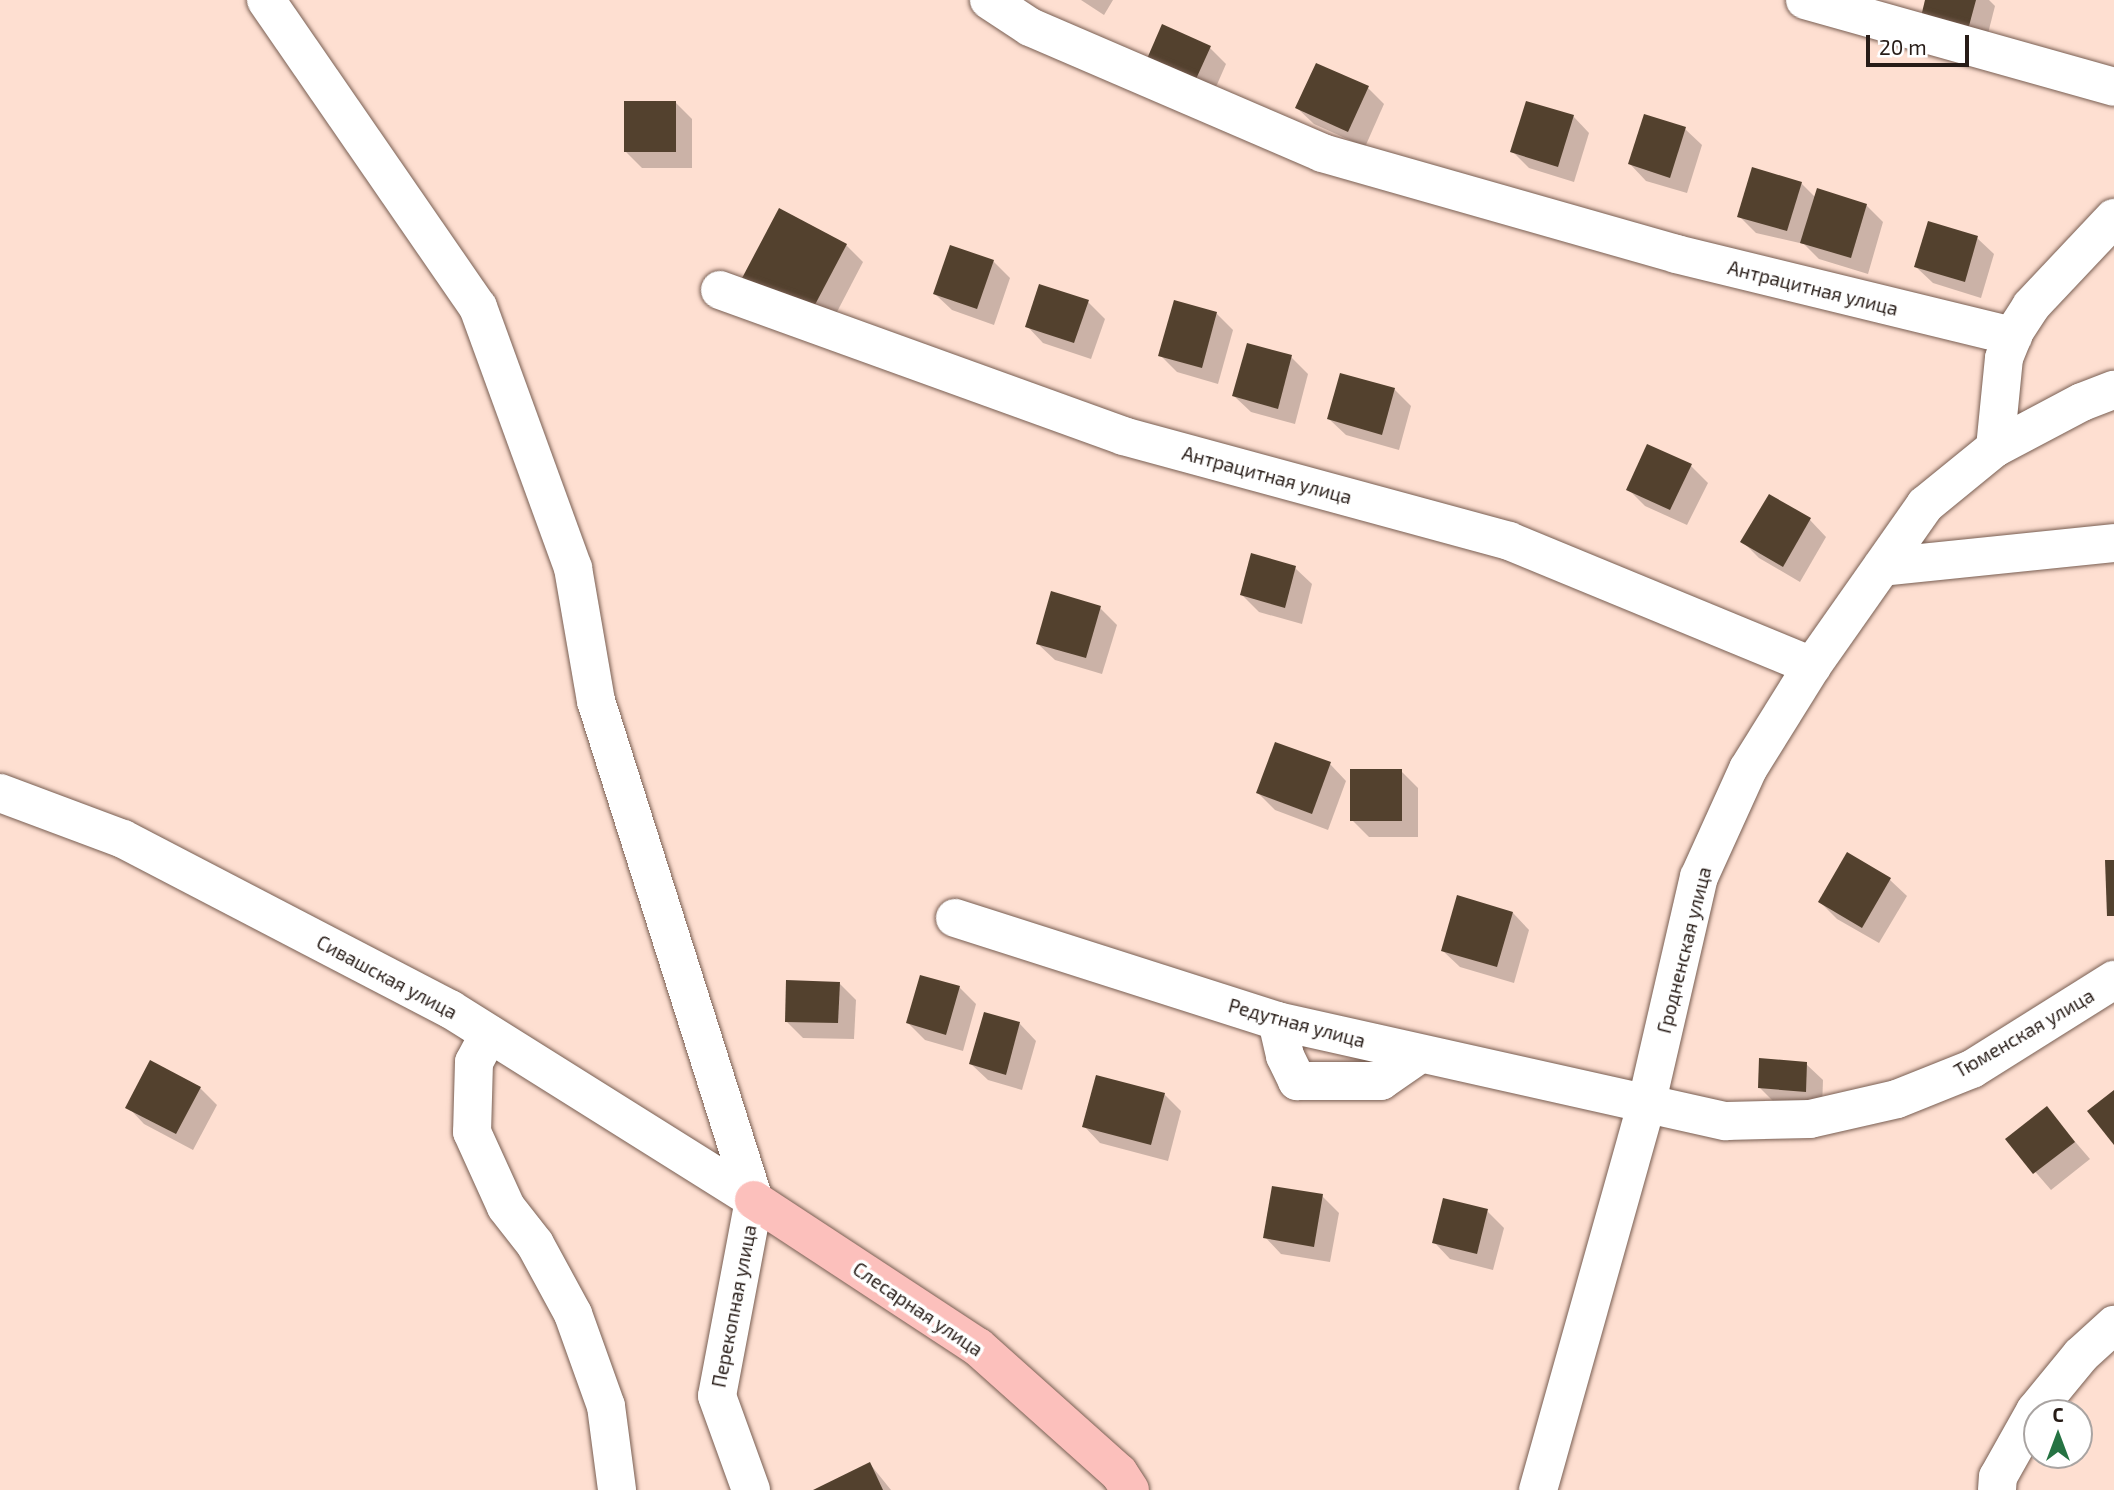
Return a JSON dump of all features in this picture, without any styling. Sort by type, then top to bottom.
[{"type":"main road","name":"Слесарная улица","points":[[754,1200],[978,1347],[1119,1473],[1130,1490]]},
{"type":"street","points":[[267,0],[478,307],[573,568],[596,701],[754,1200]]},
{"type":"street","name":"Антрацитная улица","points":[[989,0],[1030,27],[1322,153],[1676,254],[2013,336]]},
{"type":"street","points":[[1805,0],[2114,87]]},
{"type":"street","points":[[1995,448],[2004,358],[2013,336],[2031,306],[2114,218]]},
{"type":"street","name":"Антрацитная улица","points":[[720,290],[1123,436],[1509,541],[1812,666]]},
{"type":"street","name":"Гродненская улица","points":[[1538,1490],[1646,1106],[1699,877],[1748,769],[1812,666],[1925,505],[1995,448],[2082,402],[2114,390]]},
{"type":"street","points":[[1882,567],[2114,543]]},
{"type":"street","name":"Сивашская улица","points":[[0,793],[123,839],[450,1009],[754,1200]]},
{"type":"street","name":"Редутная улица","points":[[955,918],[1277,1021],[1646,1106]]},
{"type":"street","name":"Тюменская улица","points":[[1646,1106],[1726,1121],[1810,1119],[1897,1099],[1972,1069],[2114,980]]},
{"type":"street","points":[[1277,1021],[1285,1056],[1297,1081],[1381,1081],[1420,1054]]},
{"type":"street","points":[[489,1034],[474,1062],[472,1132],[506,1206],[535,1244],[573,1314],[606,1406],[617,1490]]},
{"type":"street","name":"Перекопная улица","points":[[751,1490],[717,1396],[754,1200]]},
{"type":"street","points":[[1997,1490],[1998,1477],[2035,1411],[2081,1354],[2114,1325]]},
{"type":"building","points":[[1925,0],[1976,0],[1966,37],[1919,25]]},
{"type":"building","points":[[1162,24],[1211,46],[1191,90],[1143,68]]},
{"type":"building","points":[[1316,63],[1369,86],[1348,132],[1295,108]]},
{"type":"building","points":[[624,101],[676,101],[676,152],[624,152]]},
{"type":"building","points":[[1526,101],[1574,115],[1558,167],[1510,152]]},
{"type":"building","points":[[1644,114],[1686,127],[1670,178],[1628,164]]},
{"type":"building","points":[[1752,167],[1802,182],[1787,231],[1737,217]]},
{"type":"building","points":[[1817,188],[1867,204],[1851,258],[1800,243]]},
{"type":"building","points":[[779,208],[847,244],[809,316],[741,280]]},
{"type":"building","points":[[1928,221],[1978,236],[1965,282],[1914,267]]},
{"type":"building","points":[[950,245],[994,260],[977,309],[933,294]]},
{"type":"building","points":[[1039,284],[1089,300],[1074,343],[1025,327]]},
{"type":"building","points":[[1174,300],[1217,312],[1202,368],[1158,356]]},
{"type":"building","points":[[1247,343],[1292,355],[1278,409],[1232,396]]},
{"type":"building","points":[[1340,373],[1395,388],[1382,435],[1327,419]]},
{"type":"building","points":[[1647,444],[1692,464],[1670,510],[1626,490]]},
{"type":"building","points":[[1769,494],[1811,518],[1783,567],[1740,542]]},
{"type":"building","points":[[1251,553],[1296,566],[1285,608],[1240,595]]},
{"type":"building","points":[[1051,591],[1101,606],[1086,658],[1036,644]]},
{"type":"building","points":[[1275,742],[1331,762],[1312,814],[1256,793]]},
{"type":"building","points":[[1350,769],[1402,769],[1402,821],[1350,821]]},
{"type":"building","points":[[1847,852],[1891,878],[1862,928],[1818,902]]},
{"type":"building","points":[[2105,860],[2114,860],[2114,916],[2107,916]]},
{"type":"building","points":[[1457,895],[1513,912],[1497,967],[1441,951]]},
{"type":"building","points":[[920,975],[960,986],[946,1035],[906,1023]]},
{"type":"building","points":[[786,980],[840,982],[838,1023],[785,1022]]},
{"type":"building","points":[[984,1012],[1020,1022],[1006,1075],[969,1064]]},
{"type":"building","points":[[1759,1058],[1807,1062],[1806,1092],[1758,1088]]},
{"type":"building","points":[[150,1060],[201,1087],[176,1134],[125,1108]]},
{"type":"building","points":[[1096,1075],[1165,1093],[1151,1145],[1082,1127]]},
{"type":"building","points":[[2114,1090],[2114,1145],[2087,1111]]},
{"type":"building","points":[[2047,1106],[2075,1142],[2033,1174],[2005,1139]]},
{"type":"building","points":[[1272,1186],[1323,1194],[1314,1247],[1263,1238]]},
{"type":"building","points":[[1443,1198],[1488,1209],[1477,1254],[1432,1243]]},
{"type":"building","points":[[870,1462],[883,1490],[813,1490]]}]
